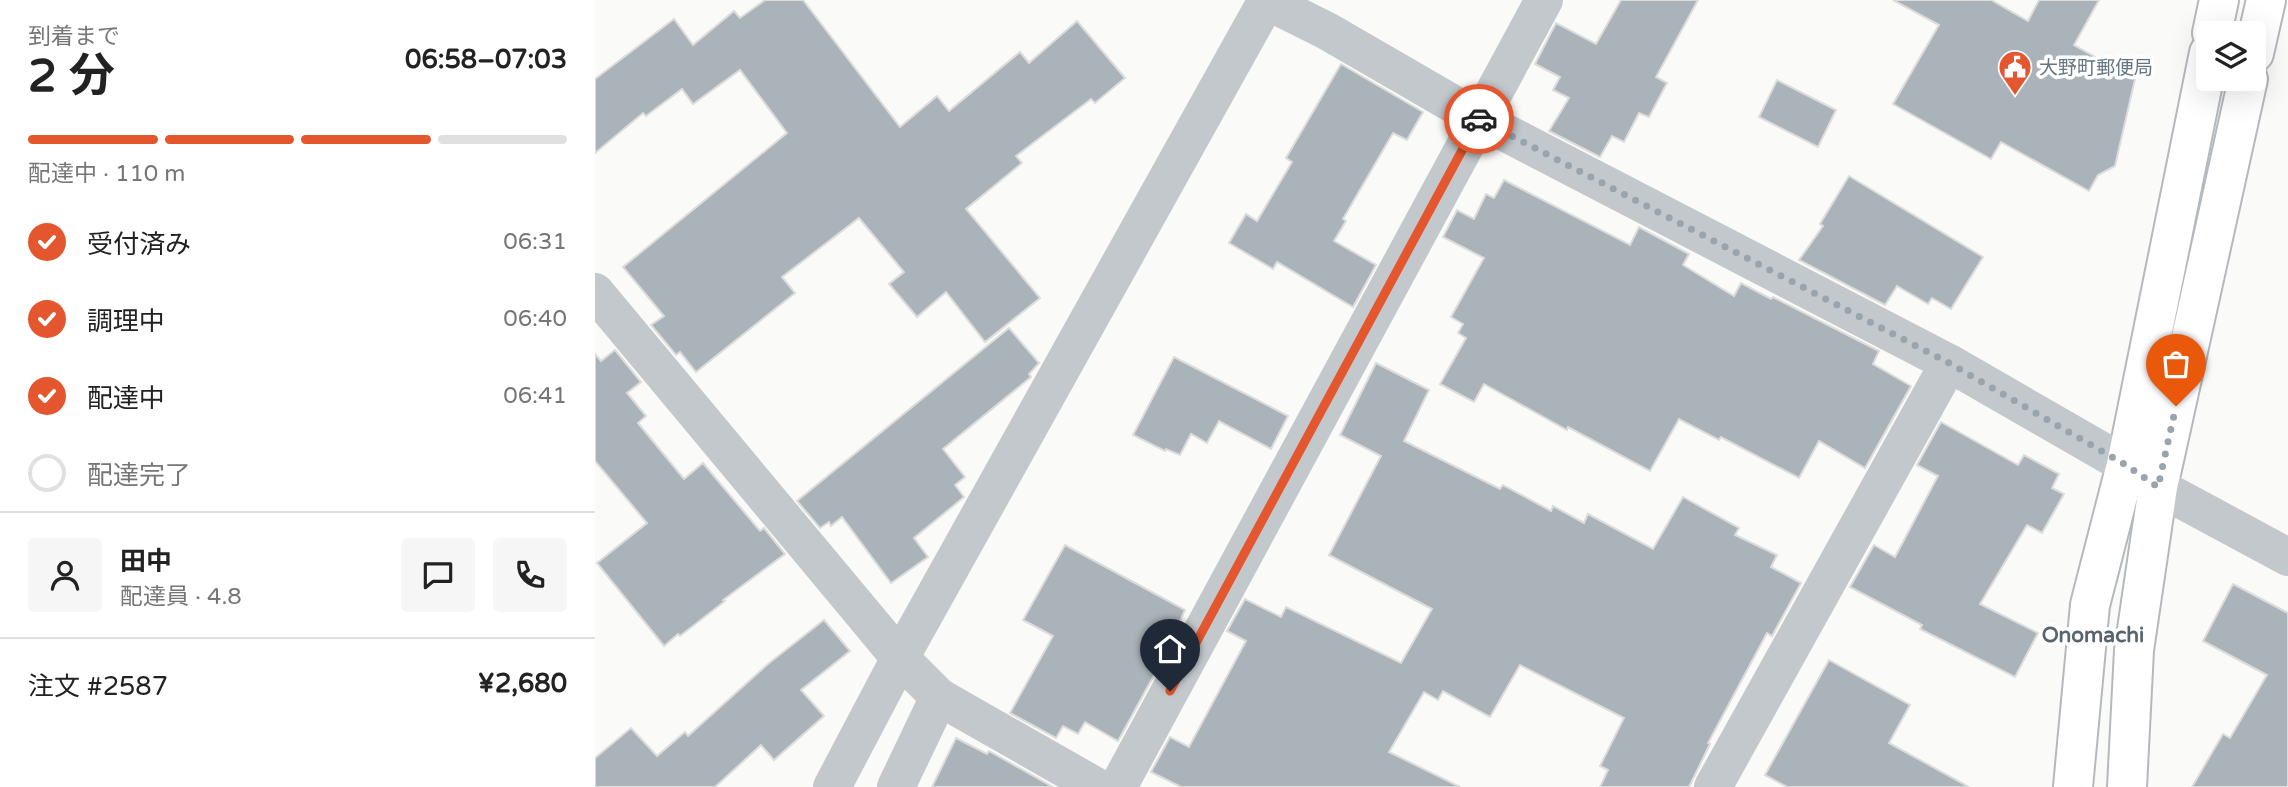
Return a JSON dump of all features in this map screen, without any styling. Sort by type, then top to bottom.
[{"type":"highway","points":[[2215,21],[2219,0]]},
{"type":"highway","points":[[2261,21],[2266,0]]},
{"type":"highway","points":[[2073,787],[2090,605],[2126,465],[2201,91]]},
{"type":"highway","points":[[2127,787],[2134,650],[2158,487],[2245,91]]},
{"type":"street","points":[[832,787],[900,658],[1266,0],[1327,31],[1479,119],[1949,363],[2126,465],[2158,487],[2288,557]]},
{"type":"street","points":[[1118,787],[1544,0]]},
{"type":"street","points":[[595,292],[900,658],[939,697],[1097,787]]},
{"type":"street","points":[[1713,787],[1949,363]]},
{"type":"street","points":[[896,787],[939,697]]},
{"type":"building","points":[[765,0],[803,0],[900,127],[937,96],[949,111],[1020,52],[1029,63],[1077,21],[1125,78],[1095,103],[1091,99],[1016,156],[1022,163],[966,209],[1040,298],[985,342],[946,292],[917,317],[889,284],[904,272],[859,218],[782,277],[795,293],[696,372],[680,352],[676,355],[651,325],[664,316],[623,267],[787,133],[740,70],[693,104],[682,89],[646,116],[643,113],[595,153],[595,79],[674,19],[693,45],[734,11],[740,18]]},
{"type":"building","points":[[1621,0],[1698,0],[1656,77],[1667,83],[1649,117],[1639,113],[1624,142],[1612,136],[1600,157],[1549,131],[1569,98],[1553,90],[1560,77],[1535,64],[1556,23],[1596,44]]},
{"type":"building","name":"大野町郵便局","points":[[1893,0],[1991,0],[2028,21],[2039,0],[2099,0],[2074,45],[2135,79],[2115,166],[2098,175],[2089,191],[2001,142],[1991,159],[1893,104],[1939,25]]},
{"type":"building","points":[[1341,64],[1423,112],[1407,140],[1393,133],[1343,219],[1346,221],[1334,241],[1376,265],[1353,307],[1277,262],[1273,269],[1229,243],[1246,214],[1257,221],[1292,162],[1286,158]]},
{"type":"building","points":[[1777,80],[1836,110],[1818,147],[1759,117]]},
{"type":"building","points":[[1849,176],[1983,257],[1951,309],[1932,298],[1928,304],[1897,286],[1885,305],[1799,260],[1823,226],[1820,224]]},
{"type":"building","points":[[1504,180],[1630,245],[1639,227],[1689,254],[1683,265],[1734,296],[1741,283],[1879,351],[1873,364],[1911,386],[1865,468],[1819,441],[1799,478],[1721,437],[1719,440],[1679,419],[1650,471],[1568,427],[1567,430],[1484,384],[1474,402],[1440,384],[1466,338],[1458,333],[1463,324],[1451,317],[1484,258],[1443,237],[1457,210],[1474,219],[1486,194],[1494,198]]},
{"type":"building","points":[[1009,328],[1039,363],[1029,374],[1031,377],[943,449],[965,477],[955,485],[964,497],[914,538],[928,557],[891,583],[842,517],[831,526],[829,522],[820,528],[797,501]]},
{"type":"building","points":[[615,350],[641,382],[627,393],[646,416],[638,423],[684,479],[703,463],[760,531],[764,528],[785,554],[664,646],[597,563],[647,523],[595,461],[595,354],[601,361]]},
{"type":"building","points":[[1174,357],[1288,416],[1271,449],[1219,421],[1207,443],[1191,434],[1180,455],[1166,449],[1165,451],[1133,435]]},
{"type":"building","points":[[1376,363],[1429,390],[1404,441],[1500,489],[1503,485],[1551,511],[1553,506],[1584,523],[1588,514],[1653,549],[1683,497],[1739,528],[1735,535],[1777,555],[1771,567],[1801,583],[1772,636],[1767,633],[1708,743],[1710,744],[1689,787],[1600,787],[1608,770],[1600,766],[1624,718],[1520,665],[1490,717],[1443,691],[1438,700],[1424,692],[1389,752],[1460,787],[1181,787],[1151,772],[1170,737],[1189,747],[1246,641],[1227,631],[1245,599],[1281,617],[1286,607],[1401,663],[1432,609],[1329,555],[1381,456],[1340,435]]},
{"type":"building","points":[[1941,422],[2018,465],[2024,455],[2059,474],[2052,488],[2064,494],[2042,533],[2027,525],[1980,604],[2038,633],[2015,677],[1920,629],[1922,625],[1850,587],[1874,545],[1895,557],[1938,476],[1917,465]]},
{"type":"building","points":[[1065,545],[1185,610],[1165,655],[1118,741],[1085,722],[1078,734],[1063,726],[1056,738],[1010,713],[1053,636],[1023,620]]},
{"type":"building","points":[[2233,584],[2288,613],[2288,787],[2192,787],[2223,734],[2230,738],[2267,675],[2203,641]]},
{"type":"building","points":[[824,620],[850,651],[801,690],[824,716],[774,760],[761,745],[715,787],[595,787],[595,758],[631,728],[657,756],[685,732],[688,736],[768,664]]},
{"type":"building","points":[[1829,660],[1910,705],[1889,743],[1969,787],[1787,787],[1765,775]]},
{"type":"building","points":[[956,738],[987,754],[989,751],[1053,787],[932,787]]},
{"type":"way so far","points":[[1479,119],[1949,363],[2126,465],[2158,487],[2176,406]]},
{"type":"place","name":"大野町郵便局","points":[[2015,97]]},
{"type":"district","name":"Onomachi","points":[[2093,635]]},
{"type":"route","points":[[1170,691],[1479,119]]}]
